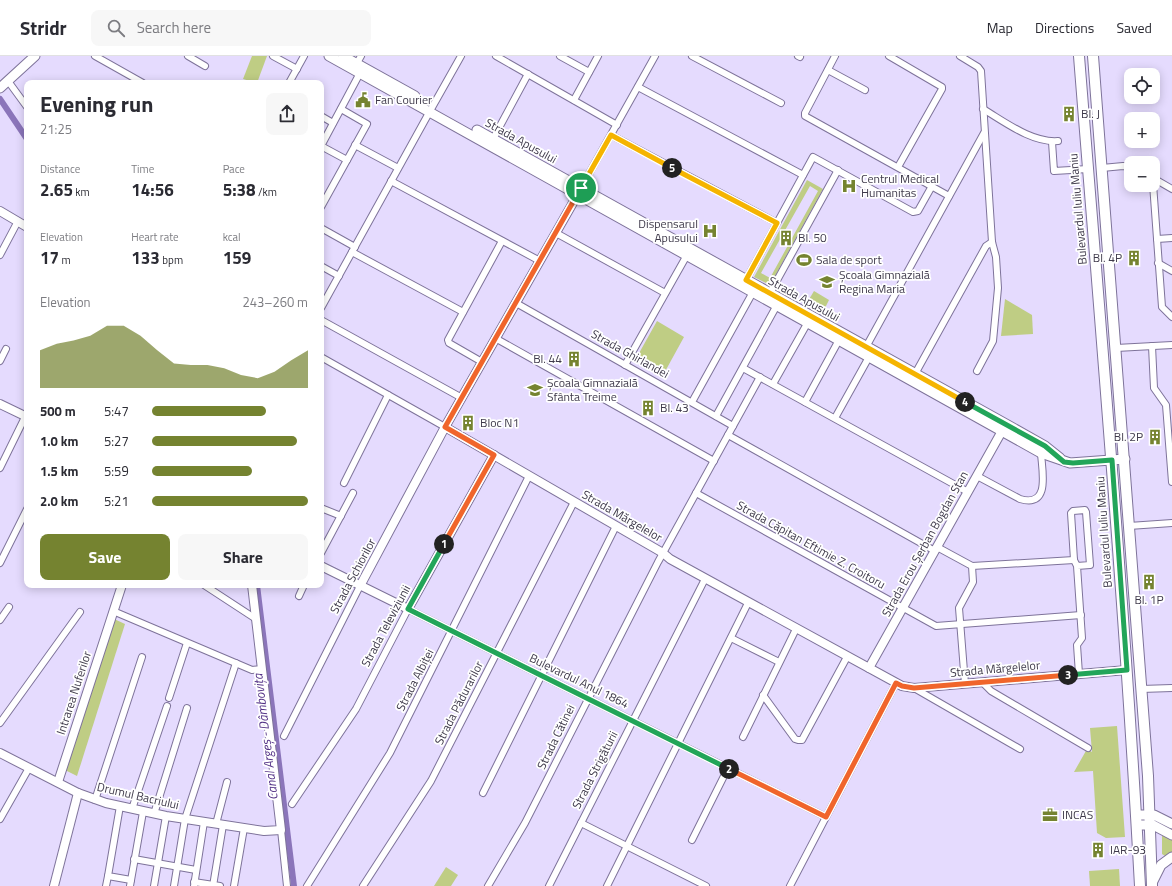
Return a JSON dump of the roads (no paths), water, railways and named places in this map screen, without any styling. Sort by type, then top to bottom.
[{"type":"main road","points":[[3,85],[35,56]]},
{"type":"main road","name":"Strada Apusului","points":[[330,56],[360,73],[493,139],[580,191]]},
{"type":"main road","name":"Strada Apusului","points":[[343,56],[359,60],[431,109],[755,289],[777,305],[808,322],[915,374],[1004,428]]},
{"type":"main road","name":"Bulevardul Iuliu Maniu","points":[[1079,56],[1112,460],[1137,820],[1140,886]]},
{"type":"main road","points":[[1093,56],[1130,526],[1150,820],[1152,885]]},
{"type":"main road","points":[[359,60],[360,73]]},
{"type":"main road","points":[[1088,169],[1102,168]]},
{"type":"main road","name":"Strada Apusului","points":[[755,289],[770,293],[841,337]]},
{"type":"main road","name":"Strada Apusului","points":[[869,351],[1062,460],[1073,463],[1125,459]]},
{"type":"main road","points":[[1137,820],[1150,820],[1157,816],[1172,824]]},
{"type":"main road","points":[[1150,820],[1172,835]]},
{"type":"main road","points":[[1152,885],[1161,865],[1172,857]]},
{"type":"street","points":[[95,56],[138,80]]},
{"type":"street","points":[[188,56],[205,66]]},
{"type":"street","points":[[273,56],[297,69]]},
{"type":"street","points":[[291,80],[304,56]]},
{"type":"street","points":[[324,303],[462,56]]},
{"type":"street","points":[[496,56],[617,125]]},
{"type":"street","points":[[560,56],[589,72]]},
{"type":"street","points":[[574,100],[598,56]]},
{"type":"street","points":[[445,427],[580,191],[655,56]]},
{"type":"street","points":[[692,56],[781,103]]},
{"type":"street","points":[[835,56],[805,113],[805,116],[949,196]]},
{"type":"street","points":[[889,56],[941,85],[942,90],[898,167]]},
{"type":"street","points":[[960,56],[980,69],[992,242],[996,256],[998,288],[992,344],[977,371]]},
{"type":"street","points":[[828,70],[865,90]]},
{"type":"street","points":[[324,140],[360,73]]},
{"type":"street","points":[[493,139],[528,74]]},
{"type":"street","points":[[3,85],[24,104]]},
{"type":"street","points":[[638,87],[803,175]]},
{"type":"street","points":[[324,200],[367,124],[341,109]]},
{"type":"street","points":[[983,109],[1030,136],[1055,141],[1054,171],[1088,169]]},
{"type":"street","points":[[324,118],[333,123]]},
{"type":"street","points":[[835,418],[949,196],[985,132]]},
{"type":"street","points":[[611,135],[777,223]]},
{"type":"street","points":[[355,145],[398,168]]},
{"type":"street","points":[[324,148],[347,160]]},
{"type":"street","points":[[744,283],[813,157],[916,212],[932,186]]},
{"type":"street","points":[[1102,168],[1124,166]]},
{"type":"street","points":[[770,293],[838,170]]},
{"type":"street","points":[[391,181],[540,261]]},
{"type":"street","points":[[1160,182],[1172,188]]},
{"type":"street","points":[[1154,192],[1162,307],[1172,317]]},
{"type":"street","points":[[0,211],[24,225]]},
{"type":"street","points":[[0,255],[18,221]]},
{"type":"street","points":[[324,230],[353,250],[463,312]]},
{"type":"street","points":[[556,233],[665,293]]},
{"type":"street","points":[[1157,239],[1172,238]]},
{"type":"street","points":[[482,362],[448,342],[448,338],[502,241]]},
{"type":"street","points":[[915,374],[986,246],[992,242]]},
{"type":"street","points":[[625,365],[688,252]]},
{"type":"street","points":[[1158,263],[1172,271]]},
{"type":"street","points":[[324,268],[339,276]]},
{"type":"street","name":"Strada Apusului","points":[[692,402],[755,289]]},
{"type":"street","name":"Strada Ghirlandei","points":[[516,303],[733,426]]},
{"type":"street","points":[[716,416],[777,305]]},
{"type":"street","points":[[324,322],[462,398]]},
{"type":"street","points":[[773,384],[808,322]]},
{"type":"street","points":[[805,402],[841,337]]},
{"type":"street","points":[[496,338],[714,461]]},
{"type":"street","points":[[1116,348],[1172,345]]},
{"type":"street","points":[[1152,346],[1154,388],[1166,405],[1170,426],[1172,482]]},
{"type":"street","points":[[0,361],[6,349]]},
{"type":"street","name":"Strada Mărgelelor","points":[[324,360],[494,455],[705,579],[902,686],[914,688],[1127,670]]},
{"type":"street","points":[[743,368],[968,492]]},
{"type":"street","name":"Strada Cătinei","points":[[488,886],[525,823],[587,698],[663,554],[760,377]]},
{"type":"street","points":[[344,483],[388,395]]},
{"type":"street","points":[[0,404],[24,415]]},
{"type":"street","points":[[0,468],[24,420]]},
{"type":"street","name":"Strada Schiorilor","points":[[284,736],[360,586],[445,427]]},
{"type":"street","name":"Strada Erou Șerban Bogdan Stan","points":[[868,668],[1004,428]]},
{"type":"street","points":[[728,435],[936,549],[972,566],[1076,563],[1090,565],[1086,515],[1084,510],[1073,511],[1071,513],[1076,563],[1081,615],[1082,638],[1076,645],[1079,674]]},
{"type":"street","points":[[977,476],[1020,499],[1035,499],[1039,497],[1043,489],[1043,450]]},
{"type":"street","name":"Strada Televiziunii","points":[[292,804],[356,709],[408,609],[494,455]]},
{"type":"street","name":"Strada Albiței","points":[[307,886],[390,753],[529,476]]},
{"type":"street","points":[[324,547],[353,493]]},
{"type":"street","name":"Strada Căpitan Eftimie Z. Croitoru","points":[[696,494],[936,626],[1081,615]]},
{"type":"street","name":"Strada Pădurarilor","points":[[363,886],[431,781],[574,502]]},
{"type":"street","points":[[324,509],[341,516]]},
{"type":"street","points":[[0,563],[24,516]]},
{"type":"street","points":[[1130,526],[1172,523]]},
{"type":"street","points":[[483,793],[616,526]]},
{"type":"street","points":[[965,684],[959,608],[973,582],[972,566]]},
{"type":"street","name":"Bulevardul Anul 1864","points":[[324,568],[826,817]]},
{"type":"street","name":"Strada Strigăturii","points":[[549,886],[705,579]]},
{"type":"street","name":"Intrarea Nuferilor","points":[[58,782],[121,588]]},
{"type":"street","points":[[209,588],[256,619]]},
{"type":"street","points":[[252,588],[287,886]]},
{"type":"street","points":[[298,596],[302,588]]},
{"type":"street","points":[[607,886],[748,603]]},
{"type":"street","points":[[0,620],[9,607]]},
{"type":"street","points":[[113,611],[252,670],[262,669]]},
{"type":"street","points":[[0,723],[80,612]]},
{"type":"street","points":[[743,737],[796,629]]},
{"type":"street","points":[[731,638],[779,662]]},
{"type":"street","points":[[169,698],[187,643]]},
{"type":"street","points":[[763,695],[795,739],[802,740],[846,656]]},
{"type":"street","points":[[95,800],[142,657]]},
{"type":"street","points":[[174,886],[185,819],[236,663]]},
{"type":"street","points":[[790,886],[896,683]]},
{"type":"street","points":[[983,683],[991,691],[1088,748]]},
{"type":"street","name":"Strada Mărgelelor","points":[[914,688],[1020,749]]},
{"type":"street","points":[[1141,689],[1172,688]]},
{"type":"street","points":[[132,809],[167,706]]},
{"type":"street","points":[[154,814],[187,708]]},
{"type":"street","name":"Drumul Bacriului","points":[[0,753],[78,793],[95,800],[166,816],[267,831],[281,830]]},
{"type":"street","points":[[0,819],[29,768]]},
{"type":"street","points":[[692,840],[728,768]]},
{"type":"street","points":[[213,885],[220,824],[227,782]]},
{"type":"street","points":[[54,886],[78,793]]},
{"type":"street","points":[[106,886],[120,806]]},
{"type":"street","points":[[108,876],[130,883],[143,812]]},
{"type":"street","points":[[154,886],[166,816]]},
{"type":"street","points":[[204,822],[194,884],[220,886]]},
{"type":"street","points":[[581,823],[706,886]]},
{"type":"street","points":[[234,886],[244,828]]},
{"type":"street","points":[[134,860],[196,870]]},
{"type":"waterway","name":"Canal Argeș - Dâmbovița","points":[[0,99],[24,135]]},
{"type":"waterway","name":"Canal Argeș - Dâmbovița","points":[[257,588],[294,886]]},
{"type":"place","name":"Fan Courier","points":[[363,100]]},
{"type":"place","name":"Bl. J","points":[[1069,114]]},
{"type":"place","name":"Centrul Medical Humanitas","points":[[849,186]]},
{"type":"place","name":"Dispensarul Apusului","points":[[710,231]]},
{"type":"place","name":"Bl. 50","points":[[786,238]]},
{"type":"place","name":"Bl. 4P","points":[[1134,258]]},
{"type":"place","name":"Sala de sport","points":[[804,260]]},
{"type":"place","name":"Școala Gimnazială Regina Maria","points":[[827,282]]},
{"type":"place","name":"Bl. 44","points":[[574,359]]},
{"type":"place","name":"Școala Gimnazială Sfânta Treime","points":[[535,390]]},
{"type":"place","name":"Bl. 43","points":[[648,408]]},
{"type":"place","name":"Bloc N1","points":[[468,423]]},
{"type":"place","name":"Bl. 2P","points":[[1155,437]]},
{"type":"place","name":"Bl. 1P","points":[[1149,582]]},
{"type":"place","name":"INCAS","points":[[1050,815]]},
{"type":"place","name":"IAR-93","points":[[1098,850]]}]
